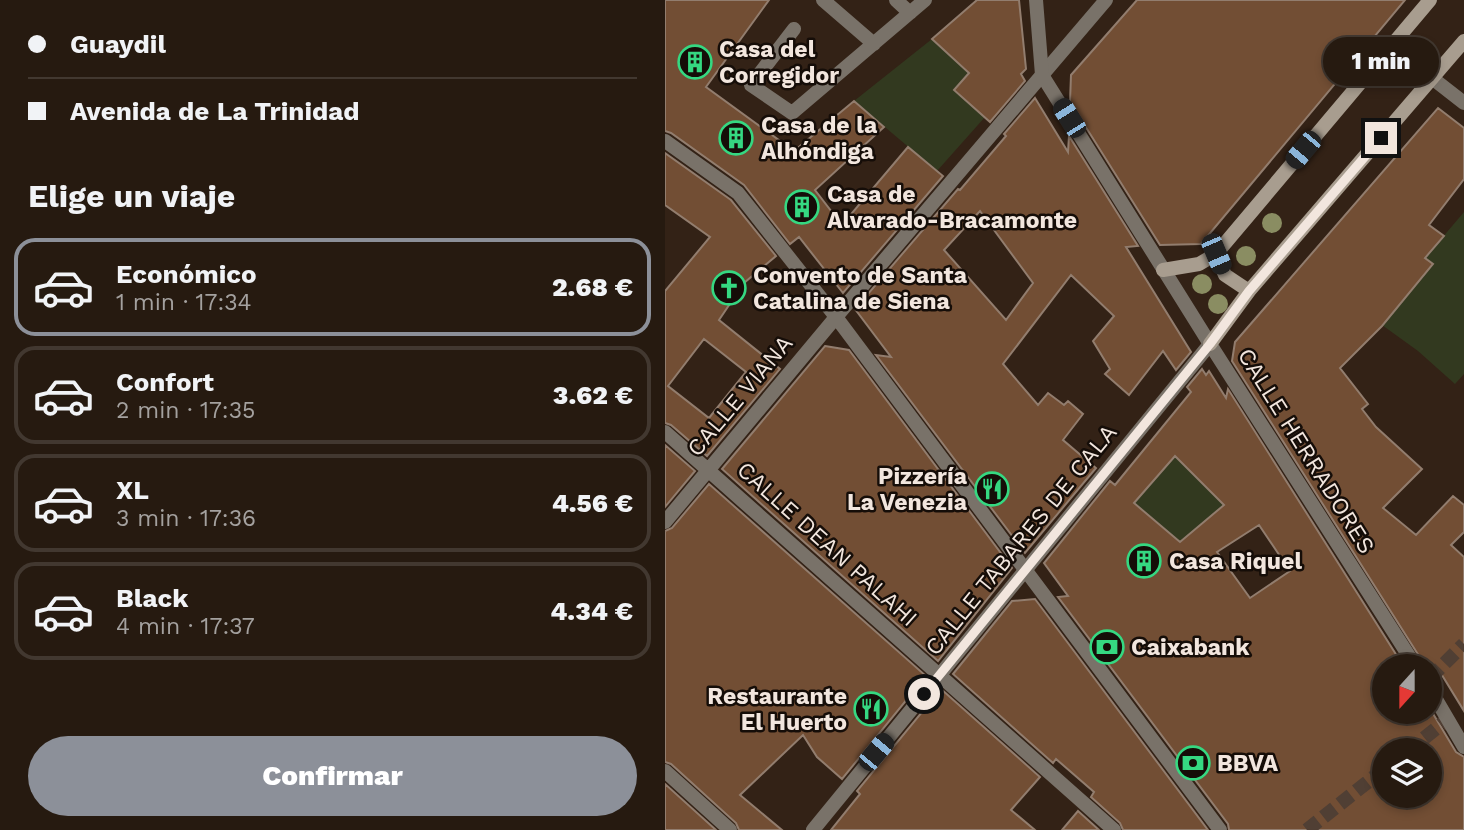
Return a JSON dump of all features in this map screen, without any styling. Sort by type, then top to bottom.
[{"type":"main road","points":[[1163,270],[1199,264],[1216,254],[1430,0]]},
{"type":"main road","points":[[1210,344],[1249,291],[1464,41]]},
{"type":"main road","points":[[1216,254],[1225,275],[1249,291]]},
{"type":"street","points":[[823,0],[874,44]]},
{"type":"street","points":[[895,0],[910,13]]},
{"type":"street","points":[[794,29],[751,85],[792,113],[925,0]]},
{"type":"street","name":"CALLE HERRADORES","points":[[1036,0],[1041,75],[1408,654]]},
{"type":"street","name":"CALLE VIANA","points":[[665,522],[1106,0]]},
{"type":"street","points":[[1391,46],[1464,103]]},
{"type":"street","points":[[665,141],[738,192],[836,317],[1220,830]]},
{"type":"street","name":"CALLE TABARES DE CALA","points":[[813,830],[1210,344]]},
{"type":"street","name":"CALLE DEAN PALAHI","points":[[665,432],[1114,830]]},
{"type":"street","points":[[1442,709],[1464,747]]},
{"type":"street","points":[[665,771],[730,830]]},
{"type":"green space","points":[[964,32],[985,117],[937,171],[854,101],[932,39],[947,52]]},
{"type":"green space","points":[[1464,212],[1464,374],[1455,384],[1418,351],[1382,325],[1433,264],[1425,258]]},
{"type":"green space","points":[[1175,456],[1224,505],[1180,542],[1126,513]]},
{"type":"building","points":[[665,0],[769,0],[706,87],[794,151],[854,101],[884,127],[815,190],[842,225],[908,147],[943,176],[843,293],[799,237],[790,244],[744,185],[665,131]]},
{"type":"building","points":[[977,0],[1019,0],[1026,69],[1021,74],[1025,81],[990,122],[954,90],[969,73],[932,39]]},
{"type":"building","points":[[1137,0],[1405,0],[1201,244],[1160,245],[1070,102],[1071,75]]},
{"type":"building","points":[[1035,98],[1068,152],[1069,136],[1138,246],[1126,247],[1191,352],[1176,370],[1163,351],[1129,395],[1105,374],[1110,369],[1093,341],[1114,316],[1071,275],[1003,364],[1038,405],[1048,393],[1064,405],[1068,401],[1083,414],[1063,440],[1096,468],[1025,553],[876,355],[891,357],[855,309],[1006,136],[1004,134]],"holes":[[[980,211],[1033,283],[1006,320],[944,250]]]},
{"type":"building","points":[[1438,108],[1464,128],[1464,179],[1429,225],[1444,236],[1425,258],[1433,264],[1382,326],[1340,368],[1368,404],[1362,409],[1376,427],[1422,469],[1383,508],[1416,535],[1453,496],[1464,505],[1464,532],[1451,545],[1464,557],[1464,711],[1442,675],[1442,654],[1418,654],[1232,361],[1235,342]]},
{"type":"building","points":[[665,153],[731,200],[776,256],[744,283],[719,320],[780,369],[707,456],[671,425],[665,423],[665,291],[710,237],[665,205]],"holes":[[[704,339],[746,372],[709,418],[668,386]]]},
{"type":"building","points":[[825,346],[849,350],[1012,568],[938,661],[722,469]]},
{"type":"building","points":[[1202,369],[1206,375],[1209,371],[1226,398],[1228,389],[1396,654],[1372,654],[1372,724],[1439,724],[1456,752],[1464,757],[1464,830],[1229,830],[1228,824],[1058,597],[1068,596],[1044,563],[1110,481],[1115,485],[1191,392],[1187,387]],"holes":[[[1175,456],[1224,505],[1180,542],[1134,503]],[[1259,525],[1290,571],[1250,598],[1217,552]]]},
{"type":"building","points":[[665,445],[695,471],[665,507]]},
{"type":"building","points":[[709,484],[926,676],[842,779],[817,757],[803,735],[740,795],[782,830],[739,830],[736,823],[671,764],[665,762],[665,531],[672,528]]},
{"type":"building","points":[[1035,599],[1208,830],[1123,830],[1120,823],[1091,797],[1094,792],[1056,759],[1053,763],[953,674],[1012,601]]},
{"type":"building","points":[[941,689],[1040,777],[1011,810],[1035,830],[831,830],[860,794],[857,791]]},
{"type":"building","points":[[665,784],[716,830],[665,830]]},
{"type":"building","points":[[1078,811],[1099,830],[1062,830]]},
{"type":"tunnel","points":[[1442,666],[1464,644]]},
{"type":"tunnel","points":[[1424,738],[1448,719]]},
{"type":"tunnel","points":[[1307,830],[1372,779]]},
{"type":"place","name":"Casa del Corregidor","points":[[695,62]]},
{"type":"place","name":"Casa de la Alhóndiga","points":[[736,138]]},
{"type":"place","name":"Casa de Alvarado-Bracamonte","points":[[802,207]]},
{"type":"place","name":"Convento de Santa Catalina de Siena","points":[[729,288]]},
{"type":"place","name":"Pizzería La Venezia","points":[[992,489]]},
{"type":"place","name":"Casa Riquel","points":[[1144,561]]},
{"type":"place","name":"Caixabank","points":[[1107,647]]},
{"type":"place","name":"Restaurante El Huerto","points":[[871,709]]},
{"type":"place","name":"BBVA","points":[[1193,763]]},
{"type":"route","points":[[924,694],[1210,344],[1249,291],[1381,138]]}]
